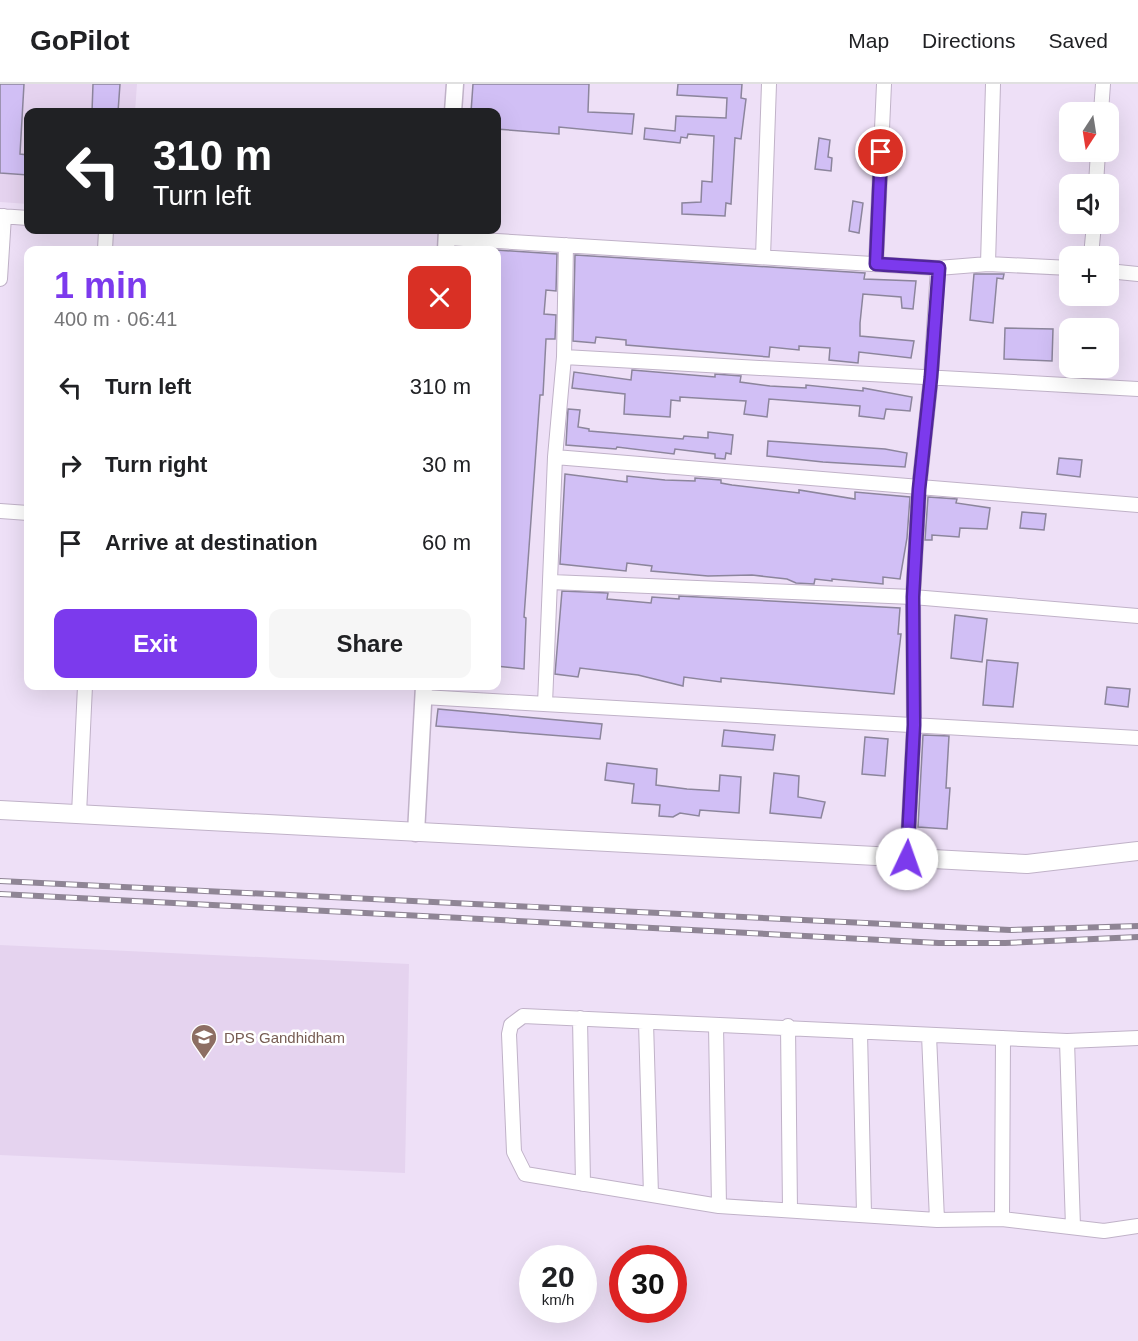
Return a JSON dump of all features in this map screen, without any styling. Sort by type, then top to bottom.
[{"type":"main road","points":[[0,810],[1027,864],[1138,851]]},
{"type":"street","points":[[453,108],[455,84]]},
{"type":"street","points":[[763,257],[769,84]]},
{"type":"street","points":[[876,264],[884,84]]},
{"type":"street","points":[[988,264],[993,84]]},
{"type":"street","points":[[1102,102],[1103,84]]},
{"type":"street","points":[[0,279],[2,216],[24,218]]},
{"type":"street","points":[[447,239],[939,268],[988,264],[1059,267]]},
{"type":"street","points":[[545,704],[555,457],[564,357],[566,245]]},
{"type":"street","points":[[907,859],[914,725],[913,597],[919,489],[931,377],[939,268]]},
{"type":"street","points":[[1119,272],[1138,274]]},
{"type":"street","points":[[564,357],[1138,389]]},
{"type":"street","points":[[555,457],[1138,506]]},
{"type":"street","points":[[0,511],[24,513]]},
{"type":"street","points":[[551,582],[913,597],[1138,616]]},
{"type":"street","points":[[79,814],[85,690]]},
{"type":"street","points":[[416,833],[423,691],[545,704],[1138,738]]},
{"type":"street","points":[[1138,1038],[1067,1041],[860,1032],[788,1026],[523,1016],[511,1025],[509,1034],[514,1152],[519,1167],[525,1174],[719,1206],[937,1220],[1002,1219],[1104,1231],[1138,1226]]},
{"type":"street","points":[[579,1018],[583,1184]]},
{"type":"street","points":[[646,1022],[651,1194]]},
{"type":"street","points":[[716,1025],[719,1206]]},
{"type":"street","points":[[788,1026],[790,1210]]},
{"type":"street","points":[[860,1032],[864,1214]]},
{"type":"street","points":[[929,1035],[937,1220]]},
{"type":"street","points":[[1002,1219],[1003,1038]]},
{"type":"street","points":[[1067,1041],[1073,1227]]},
{"type":"shaded area","points":[[0,84],[137,84],[135,108],[24,108],[24,204],[0,202]]},
{"type":"shaded area","name":"DPS Gandhidham","points":[[0,945],[409,964],[405,1173],[0,1155]]},
{"type":"building","points":[[0,84],[24,84],[20,154],[24,154],[24,175],[0,173]]},
{"type":"building","points":[[93,84],[120,84],[118,108],[92,108]]},
{"type":"building","points":[[473,84],[589,84],[588,112],[634,114],[632,134],[559,127],[559,134],[501,129],[501,108],[471,108]]},
{"type":"building","points":[[678,84],[742,84],[741,98],[746,99],[741,139],[735,138],[731,204],[726,203],[725,216],[682,214],[682,203],[701,202],[702,181],[712,182],[714,136],[688,134],[687,138],[681,137],[680,143],[644,139],[645,128],[675,131],[676,116],[726,118],[727,98],[677,95]]},
{"type":"building","points":[[819,138],[830,140],[828,157],[832,158],[831,171],[815,169]]},
{"type":"building","points":[[853,201],[863,203],[859,233],[849,231]]},
{"type":"building","points":[[501,250],[557,254],[556,291],[546,290],[544,314],[556,315],[555,339],[546,339],[543,395],[540,395],[524,617],[526,618],[524,669],[501,667]]},
{"type":"building","points":[[575,255],[865,273],[864,279],[916,281],[913,309],[902,308],[901,297],[863,294],[860,323],[860,336],[914,341],[911,358],[859,352],[858,363],[829,360],[830,348],[799,346],[799,350],[770,347],[769,357],[626,345],[626,340],[596,337],[595,343],[573,341]]},
{"type":"building","points":[[974,274],[1004,274],[1003,279],[997,278],[993,323],[970,320]]},
{"type":"building","points":[[1005,328],[1053,329],[1052,361],[1004,359]]},
{"type":"building","points":[[632,370],[715,377],[715,374],[741,376],[740,382],[770,386],[806,388],[806,385],[863,391],[863,388],[912,397],[910,411],[886,409],[884,419],[859,416],[860,406],[769,399],[767,417],[744,414],[746,401],[680,397],[680,401],[671,400],[670,417],[624,414],[625,394],[572,388],[574,372],[631,380]]},
{"type":"building","points":[[568,409],[580,410],[578,427],[589,429],[589,431],[683,439],[684,436],[708,438],[708,432],[733,435],[731,454],[726,453],[725,459],[715,458],[715,454],[675,449],[674,454],[617,447],[616,449],[566,445]]},
{"type":"building","points":[[768,441],[885,449],[907,453],[905,467],[823,462],[767,456]]},
{"type":"building","points":[[1059,458],[1082,460],[1080,477],[1057,474]]},
{"type":"building","points":[[565,474],[627,482],[627,476],[665,480],[695,481],[695,478],[721,480],[721,483],[732,485],[799,493],[799,490],[855,499],[855,492],[910,497],[907,538],[900,579],[883,577],[883,584],[815,579],[814,584],[752,575],[708,576],[651,571],[652,566],[627,563],[626,571],[560,564]]},
{"type":"building","points":[[928,497],[957,499],[956,503],[990,508],[987,529],[960,528],[959,537],[932,535],[932,540],[925,540]]},
{"type":"building","points":[[1022,512],[1046,514],[1044,530],[1020,528]]},
{"type":"building","points":[[562,591],[608,593],[607,599],[651,603],[652,597],[679,599],[679,596],[900,608],[898,634],[901,634],[894,694],[721,678],[721,682],[684,677],[683,686],[638,675],[580,668],[578,677],[555,674]]},
{"type":"building","points":[[955,615],[987,619],[982,662],[951,658]]},
{"type":"building","points":[[987,660],[1018,663],[1013,707],[983,705]]},
{"type":"building","points":[[1107,687],[1130,689],[1128,707],[1105,704]]},
{"type":"building","points":[[438,709],[602,724],[600,739],[436,726]]},
{"type":"building","points":[[724,730],[775,735],[773,750],[722,746]]},
{"type":"building","points":[[923,735],[949,736],[946,788],[950,788],[947,829],[918,827]]},
{"type":"building","points":[[865,737],[888,739],[885,776],[862,774]]},
{"type":"building","points":[[607,763],[657,769],[656,785],[687,789],[719,791],[720,775],[741,777],[739,813],[700,810],[699,816],[680,813],[673,817],[659,816],[660,805],[632,803],[634,784],[605,780]]},
{"type":"building","points":[[774,773],[799,776],[798,797],[825,802],[821,818],[770,813]]},
{"type":"railway","points":[[0,881],[1010,930],[1138,926]]},
{"type":"railway","points":[[0,894],[939,943],[1005,943],[1138,937]]},
{"type":"place","name":"DPS Gandhidham","points":[[204,1060]]},
{"type":"route","points":[[881,152],[876,264],[939,268],[931,377],[919,489],[913,597],[914,725],[907,859]]}]
